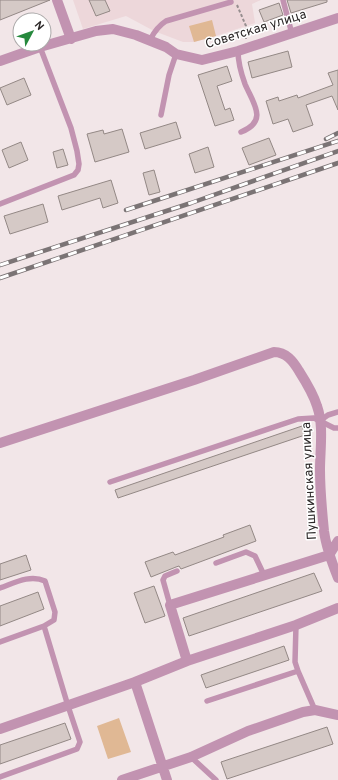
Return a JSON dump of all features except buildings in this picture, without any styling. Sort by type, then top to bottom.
[{"type":"street","points":[[58,0],[71,39]]},
{"type":"street","name":"Советская улица","points":[[52,45],[96,31],[113,29],[150,40],[166,47],[176,54],[202,60],[242,50],[338,18]]},
{"type":"street","name":"Советская улица","points":[[0,61],[28,52]]},
{"type":"street","name":"Пушкинская улица","points":[[0,443],[194,380],[274,352],[281,352],[296,366],[311,389],[321,420],[320,473],[324,532],[329,555],[338,578]]},
{"type":"street","points":[[186,661],[170,605],[329,555],[338,541]]},
{"type":"street","points":[[0,729],[135,682],[186,661],[296,625],[338,608]]},
{"type":"street","points":[[135,682],[167,780]]},
{"type":"street","points":[[122,780],[136,778],[162,766],[191,757],[248,731],[303,712],[315,710],[338,715]]},
{"type":"lane","points":[[283,0],[292,34]]},
{"type":"lane","points":[[150,40],[154,31],[166,21],[232,2]]},
{"type":"lane","points":[[241,132],[249,129],[257,120],[254,102],[245,84],[238,62],[242,50]]},
{"type":"lane","points":[[0,204],[74,175],[78,170],[79,164],[77,151],[71,128],[42,52]]},
{"type":"lane","points":[[161,115],[169,75],[176,54]]},
{"type":"lane","points":[[321,420],[328,415],[338,412]]},
{"type":"lane","points":[[110,482],[298,419],[308,417],[321,420],[334,428],[338,428]]},
{"type":"lane","points":[[216,563],[246,552],[255,556],[264,575]]},
{"type":"lane","points":[[170,605],[163,580],[165,576],[177,572]]},
{"type":"lane","points":[[0,588],[28,579],[38,578],[45,581],[55,612],[54,620],[44,626],[0,642]]},
{"type":"lane","points":[[296,625],[296,662],[298,672],[315,710]]},
{"type":"lane","points":[[0,777],[76,749],[80,742],[44,626]]},
{"type":"lane","points":[[207,701],[298,672]]},
{"type":"lane","points":[[191,757],[216,780]]},
{"type":"path","points":[[232,2],[238,8],[246,26],[242,50]]},
{"type":"shaded area","points":[[73,0],[261,0],[252,4],[255,23],[194,42],[183,42],[154,31],[126,16],[83,29]]},
{"type":"shaded area","points":[[212,20],[216,36],[194,42],[189,26]]},
{"type":"shaded area","points":[[119,718],[131,752],[108,759],[97,726]]},
{"type":"railway","points":[[326,139],[338,133]]},
{"type":"railway","points":[[126,210],[338,141]]},
{"type":"railway","points":[[0,265],[191,203],[338,151]]},
{"type":"railway","points":[[0,278],[338,163]]}]
